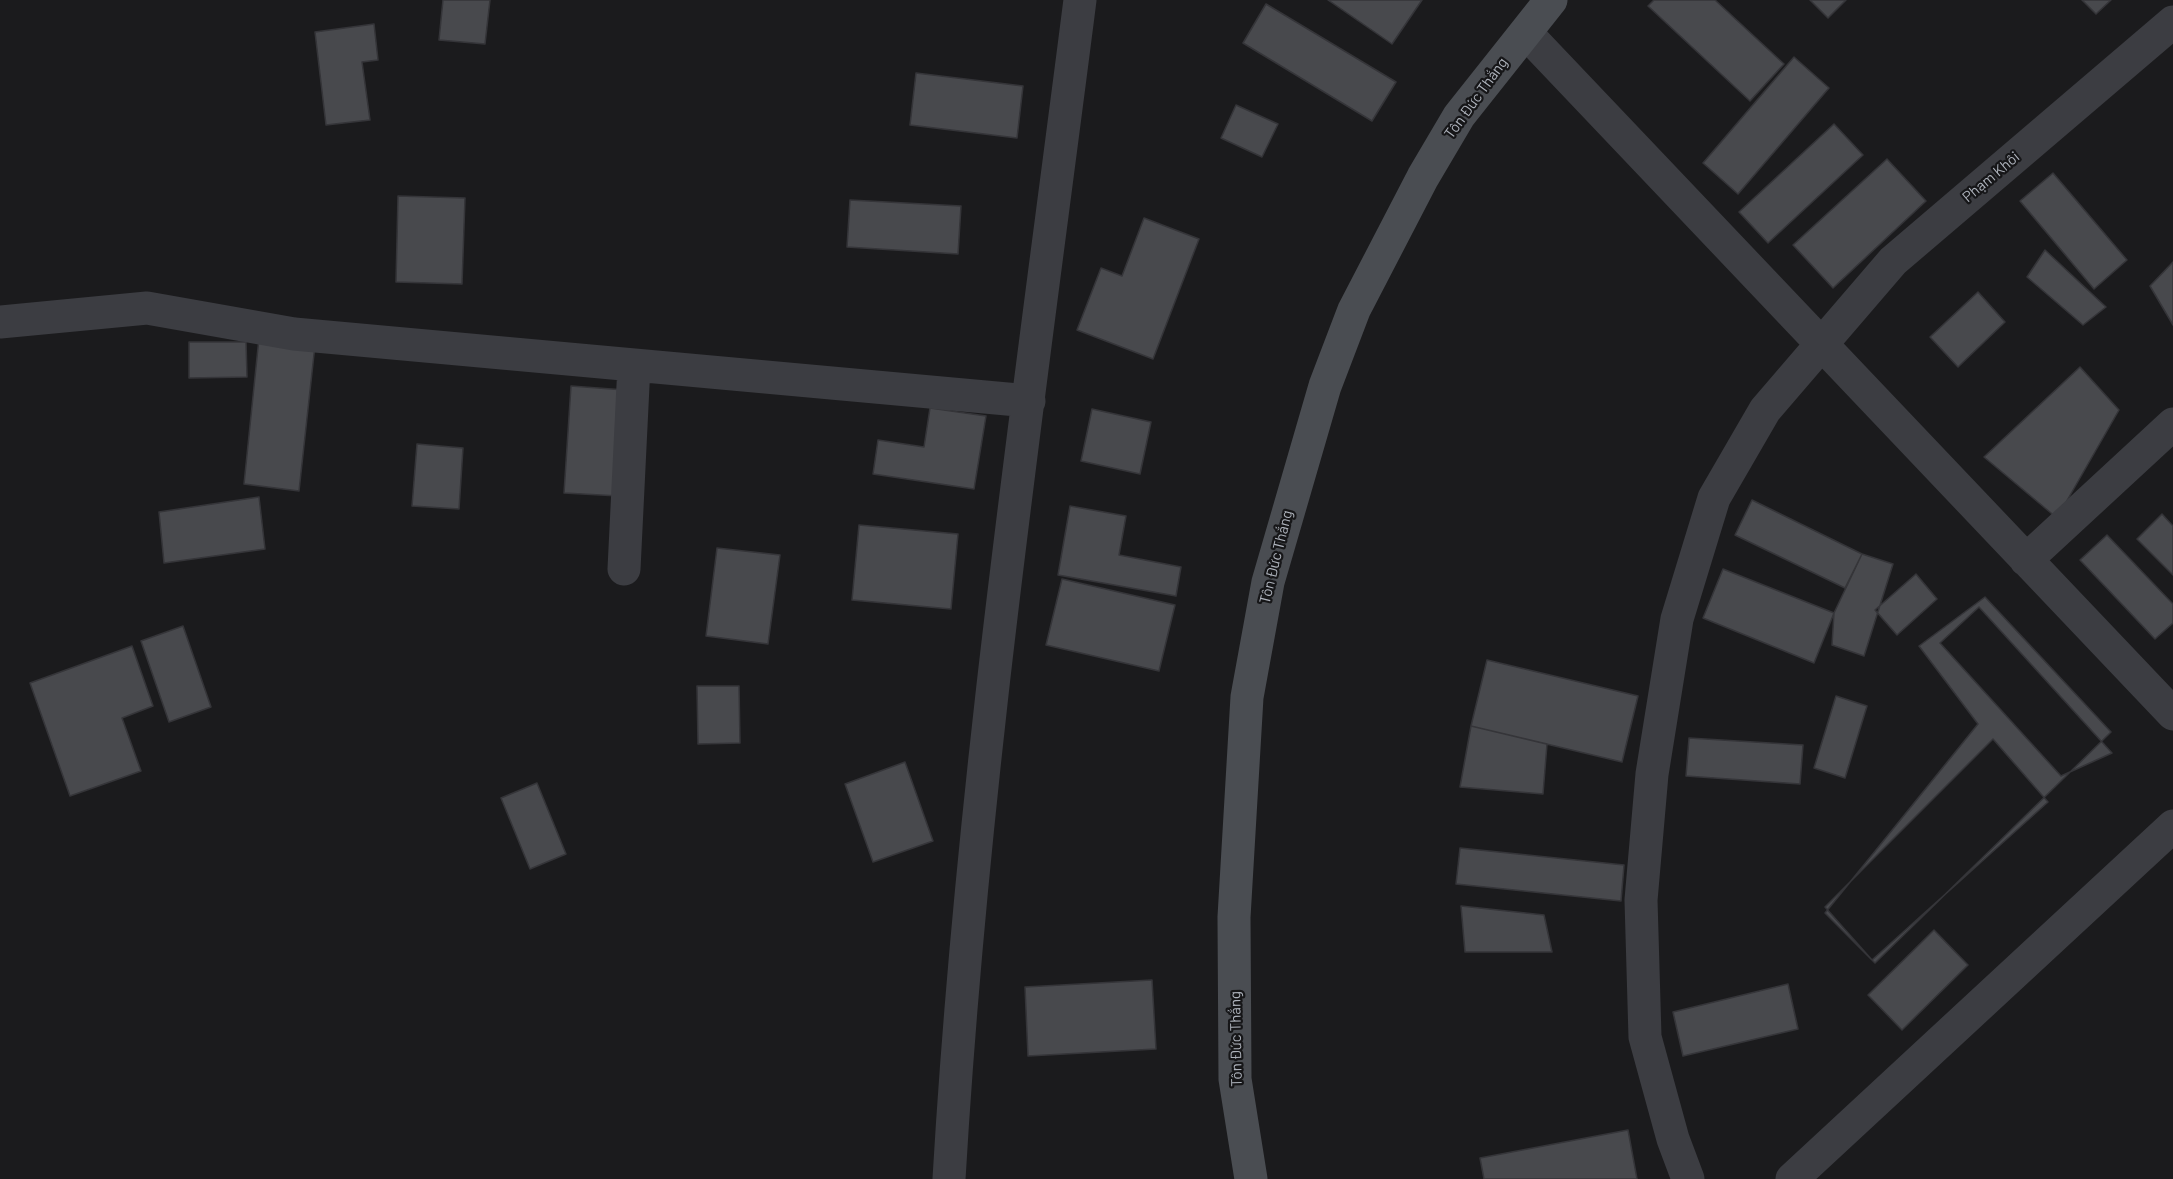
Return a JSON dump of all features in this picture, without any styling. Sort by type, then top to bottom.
[{"type":"street","points":[[949,1179],[956,1055],[997,646],[1080,0]]},
{"type":"street","name":"Tôn Đức Thắng","points":[[1251,1179],[1235,1079],[1234,917],[1247,697],[1268,582],[1325,386],[1354,310],[1423,177],[1459,116],[1551,0]]},
{"type":"street","name":"Phạm Khôi","points":[[1688,1179],[1673,1139],[1645,1037],[1641,900],[1652,774],[1677,619],[1714,498],[1765,410],[1893,261],[2173,22]]},
{"type":"street","points":[[1526,33],[2173,714]]},
{"type":"street","points":[[0,322],[147,308],[294,334],[1029,401]]},
{"type":"street","points":[[624,569],[634,365]]},
{"type":"street","points":[[2026,560],[2173,424]]},
{"type":"street","points":[[1792,1179],[2173,826]]},
{"type":"building","points":[[443,0],[490,0],[485,44],[439,40]]},
{"type":"building","points":[[1328,0],[1422,0],[1392,44]]},
{"type":"building","points":[[1654,0],[1715,0],[1784,64],[1750,101],[1648,6]]},
{"type":"building","points":[[1810,0],[1846,0],[1828,18]]},
{"type":"building","points":[[2082,0],[2111,0],[2096,14]]},
{"type":"building","points":[[1266,4],[1396,82],[1372,121],[1243,43]]},
{"type":"building","points":[[374,24],[378,60],[362,62],[370,120],[326,125],[315,32]]},
{"type":"building","points":[[1794,57],[1829,88],[1738,194],[1703,163]]},
{"type":"building","points":[[916,73],[1023,86],[1017,138],[910,125]]},
{"type":"building","points":[[1236,105],[1278,124],[1262,157],[1221,138]]},
{"type":"building","points":[[1834,124],[1863,155],[1768,243],[1739,212]]},
{"type":"building","points":[[1887,159],[1926,201],[1833,288],[1793,245]]},
{"type":"building","points":[[2053,173],[2127,260],[2094,289],[2020,201]]},
{"type":"building","points":[[398,196],[465,198],[462,284],[396,282]]},
{"type":"building","points":[[850,200],[961,206],[958,254],[847,247]]},
{"type":"building","points":[[1144,218],[1199,239],[1153,359],[1077,330],[1101,268],[1122,276]]},
{"type":"building","points":[[2045,250],[2106,307],[2083,325],[2027,277]]},
{"type":"building","points":[[2173,262],[2173,325],[2150,286]]},
{"type":"building","points":[[1978,292],[2005,322],[1958,367],[1930,337]]},
{"type":"building","points":[[259,338],[315,345],[299,491],[244,484]]},
{"type":"building","points":[[189,342],[246,342],[247,377],[189,378]]},
{"type":"building","points":[[2080,367],[2119,410],[2057,518],[1984,457]]},
{"type":"building","points":[[571,386],[625,390],[619,496],[564,493]]},
{"type":"building","points":[[930,408],[986,416],[974,489],[873,474],[878,440],[924,447]]},
{"type":"building","points":[[1092,409],[1151,422],[1140,474],[1081,461]]},
{"type":"building","points":[[417,444],[463,448],[459,509],[412,506]]},
{"type":"building","points":[[259,497],[265,549],[164,563],[159,512]]},
{"type":"building","points":[[1752,500],[1862,554],[1845,588],[1735,535]]},
{"type":"building","points":[[1070,506],[1126,516],[1119,555],[1181,567],[1176,596],[1058,575]]},
{"type":"building","points":[[2162,514],[2173,526],[2173,575],[2137,539]]},
{"type":"building","points":[[859,525],[958,534],[951,609],[852,600]]},
{"type":"building","points":[[2107,535],[2173,604],[2173,623],[2155,639],[2080,560]]},
{"type":"building","points":[[717,548],[780,555],[768,644],[706,636]]},
{"type":"building","points":[[1862,554],[1893,564],[1864,656],[1832,645],[1834,613]]},
{"type":"building","points":[[1723,569],[1834,613],[1814,663],[1703,618]]},
{"type":"building","points":[[1916,574],[1937,599],[1897,635],[1875,610]]},
{"type":"building","points":[[1062,579],[1175,605],[1159,671],[1046,645]]},
{"type":"building","points":[[1985,597],[2111,732],[1875,963],[1825,913],[1978,724],[1919,646]]},
{"type":"building","points":[[1979,607],[2112,753],[2061,776],[1940,643]]},
{"type":"building","points":[[183,626],[211,707],[169,722],[141,641]]},
{"type":"building","points":[[132,646],[153,706],[122,718],[141,771],[70,796],[30,683]]},
{"type":"building","points":[[1487,660],[1638,696],[1622,762],[1471,726]]},
{"type":"building","points":[[697,686],[739,686],[740,743],[698,744]]},
{"type":"building","points":[[1836,696],[1867,706],[1845,778],[1814,768]]},
{"type":"building","points":[[1471,726],[1547,744],[1543,794],[1460,787]]},
{"type":"building","points":[[1689,738],[1803,745],[1800,784],[1686,776]]},
{"type":"building","points":[[1993,739],[2048,802],[1872,960],[1825,907]]},
{"type":"building","points":[[905,762],[933,841],[873,862],[845,784]]},
{"type":"building","points":[[537,783],[566,854],[530,869],[501,798]]},
{"type":"building","points":[[1460,848],[1624,865],[1621,901],[1456,884]]},
{"type":"building","points":[[1461,906],[1544,915],[1552,952],[1465,952]]},
{"type":"building","points":[[1934,930],[1968,965],[1902,1030],[1868,995]]},
{"type":"building","points":[[1152,980],[1156,1049],[1028,1056],[1025,987]]},
{"type":"building","points":[[1788,984],[1798,1029],[1683,1056],[1673,1012]]},
{"type":"building","points":[[1628,1130],[1637,1179],[1484,1179],[1480,1158]]}]
